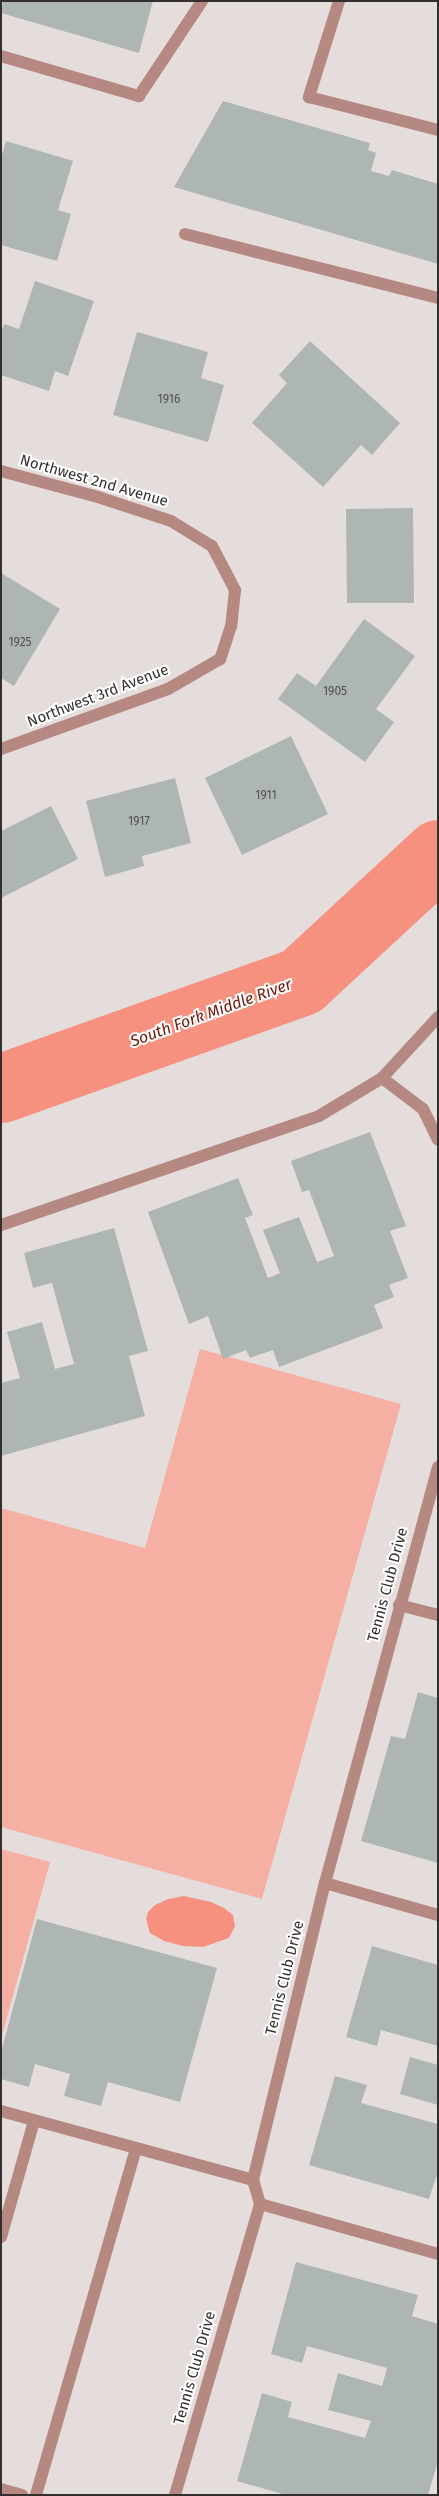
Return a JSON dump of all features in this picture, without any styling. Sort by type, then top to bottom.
[{"type":"street","points":[[1,56],[139,96],[202,1]]},
{"type":"street","points":[[339,1],[309,96],[438,130]]},
{"type":"street","points":[[186,234],[438,298]]},
{"type":"street","name":"Northwest 2nd Avenue","points":[[1,471],[98,497],[171,521],[212,546],[235,590]]},
{"type":"street","name":"Northwest 3rd Avenue","points":[[1,749],[168,689],[220,659],[231,626],[235,590]]},
{"type":"street","points":[[1,1225],[319,1116],[382,1078],[438,1017]]},
{"type":"street","points":[[382,1078],[422,1109],[438,1140]]},
{"type":"street","name":"Tennis Club Drive","points":[[175,2495],[260,2204],[253,2180],[325,1883],[438,1467]]},
{"type":"street","points":[[399,1605],[438,1615]]},
{"type":"street","points":[[325,1883],[438,1914]]},
{"type":"street","points":[[1,2111],[253,2180]]},
{"type":"street","points":[[1,2237],[34,2121]]},
{"type":"street","points":[[36,2495],[136,2148]]},
{"type":"street","points":[[260,2204],[438,2254]]},
{"type":"street","points":[[1,2489],[22,2495]]},
{"type":"shaded area","points":[[200,1349],[401,1404],[262,1899],[1,1827],[1,1508],[145,1548]]},
{"type":"shaded area","points":[[1,1849],[50,1862],[1,2039]]},
{"type":"shaded area","points":[[184,1896],[211,1902],[233,1915],[235,1926],[229,1938],[203,1947],[183,1946],[164,1941],[150,1933],[146,1919],[148,1912],[155,1905],[168,1899]]},
{"type":"building","points":[[3,1],[153,1],[139,53],[1,13]]},
{"type":"building","points":[[223,101],[370,143],[368,150],[376,153],[371,171],[389,176],[392,170],[438,184],[438,264],[174,187]]},
{"type":"building","points":[[6,141],[73,161],[58,210],[71,214],[57,261],[1,245],[1,158]]},
{"type":"building","points":[[35,281],[94,301],[68,376],[55,371],[49,391],[1,375],[1,333],[4,324],[19,329]]},
{"type":"building","points":[[137,332],[208,352],[201,378],[224,385],[208,442],[113,415]]},
{"type":"building","points":[[310,341],[400,423],[372,455],[361,445],[323,487],[252,423],[287,383],[279,375]]},
{"type":"building","points":[[413,508],[414,603],[347,603],[346,509]]},
{"type":"building","points":[[1,573],[60,609],[14,686],[1,678]]},
{"type":"building","points":[[364,619],[415,656],[376,709],[394,722],[365,762],[278,699],[297,673],[316,686]]},
{"type":"building","points":[[291,736],[328,814],[242,855],[205,778]]},
{"type":"building","points":[[175,778],[191,843],[142,856],[144,866],[105,877],[86,801]]},
{"type":"building","points":[[51,806],[78,859],[1,898],[1,831]]},
{"type":"building","points":[[370,1132],[406,1226],[390,1231],[408,1278],[389,1285],[394,1297],[374,1305],[383,1328],[279,1367],[273,1350],[250,1358],[246,1350],[223,1359],[208,1316],[189,1324],[148,1212],[238,1178],[253,1215],[245,1218],[268,1278],[280,1273],[263,1230],[299,1217],[317,1262],[334,1256],[309,1190],[302,1192],[291,1161]]},
{"type":"building","points":[[114,1228],[148,1351],[129,1356],[145,1416],[1,1456],[1,1383],[20,1378],[7,1332],[42,1322],[55,1369],[74,1364],[52,1283],[33,1288],[24,1253]]},
{"type":"building","points":[[418,1692],[438,1698],[438,1863],[361,1841],[391,1736],[405,1739]]},
{"type":"building","points":[[37,1919],[217,1968],[180,2102],[108,2082],[101,2106],[64,2096],[70,2074],[35,2064],[29,2087],[1,2079],[1,2052]]},
{"type":"building","points":[[372,1946],[438,1965],[438,2046],[381,2030],[377,2046],[346,2037]]},
{"type":"building","points":[[410,2057],[438,2065],[438,2105],[400,2094]]},
{"type":"building","points":[[335,2076],[367,2085],[361,2103],[438,2124],[438,2177],[436,2177],[429,2199],[309,2165]]},
{"type":"building","points":[[296,2262],[418,2295],[412,2316],[438,2324],[438,2461],[428,2495],[286,2495],[237,2481],[262,2393],[292,2402],[288,2417],[365,2438],[371,2421],[328,2410],[338,2373],[382,2386],[387,2368],[307,2346],[302,2363],[271,2354]]},
{"type":"waterway","name":"South Fork Middle River","points":[[1,1088],[301,981],[438,854]]}]
